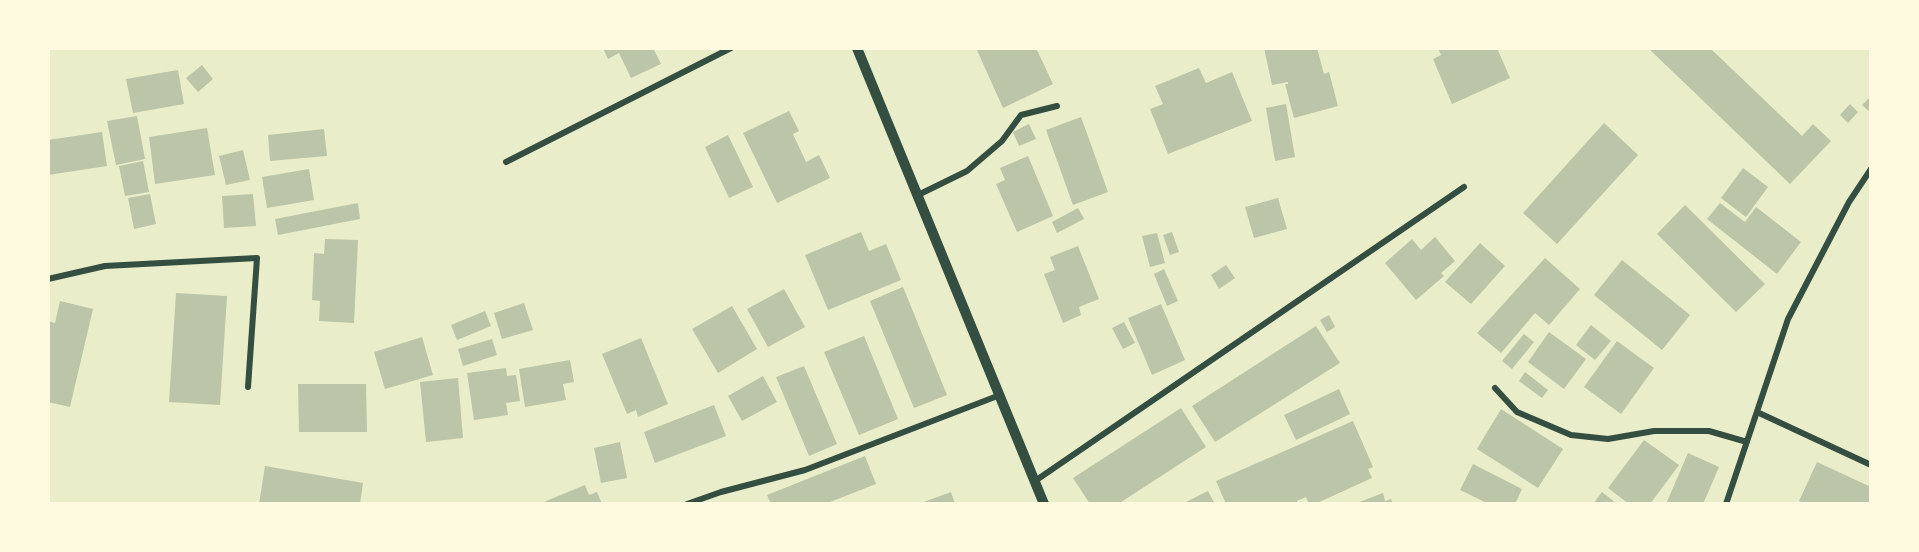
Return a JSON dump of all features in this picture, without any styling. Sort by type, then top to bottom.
[{"type":"street","points":[[506,162],[731,48]]},
{"type":"street","points":[[857,48],[1044,504]]},
{"type":"street","points":[[918,195],[967,171],[1002,141],[1021,115],[1058,106]]},
{"type":"street","points":[[1726,504],[1788,319],[1849,202],[1871,169]]},
{"type":"street","points":[[1035,481],[1464,187]]},
{"type":"street","points":[[48,279],[105,266],[257,258],[249,387]]},
{"type":"street","points":[[1495,388],[1517,412],[1571,435],[1608,439],[1654,431],[1709,431],[1747,442]]},
{"type":"street","points":[[687,504],[721,492],[805,470],[1000,395]]},
{"type":"street","points":[[1756,412],[1871,465]]},
{"type":"building","points":[[603,48],[653,48],[661,64],[631,78],[619,53],[608,59]]},
{"type":"building","points":[[976,48],[1036,48],[1053,84],[1003,108]]},
{"type":"building","points":[[1264,48],[1317,48],[1324,74],[1329,72],[1338,106],[1294,118],[1285,84],[1288,82],[1272,85]]},
{"type":"building","points":[[1438,48],[1497,48],[1510,78],[1452,104],[1433,59],[1441,55]]},
{"type":"building","points":[[1648,48],[1710,48],[1802,136],[1813,124],[1831,141],[1790,184]]},
{"type":"building","points":[[202,65],[213,79],[198,92],[186,78]]},
{"type":"building","points":[[1199,68],[1206,83],[1232,72],[1252,121],[1168,154],[1150,109],[1163,104],[1155,86]]},
{"type":"building","points":[[178,70],[184,104],[133,113],[126,79]]},
{"type":"building","points":[[1871,96],[1871,113],[1862,105]]},
{"type":"building","points":[[1286,104],[1295,157],[1275,161],[1266,108]]},
{"type":"building","points":[[1850,104],[1858,112],[1848,123],[1840,115]]},
{"type":"building","points":[[789,111],[799,131],[793,134],[806,162],[819,155],[830,178],[777,203],[743,133]]},
{"type":"building","points":[[137,116],[145,159],[116,165],[107,121]]},
{"type":"building","points":[[1081,117],[1108,192],[1073,205],[1046,130]]},
{"type":"building","points":[[1604,123],[1638,155],[1557,244],[1523,213]]},
{"type":"building","points":[[1029,124],[1036,139],[1019,146],[1013,132]]},
{"type":"building","points":[[207,128],[215,175],[155,184],[149,137]]},
{"type":"building","points":[[324,129],[327,156],[270,161],[268,135]]},
{"type":"building","points":[[102,132],[107,166],[48,175],[48,140]]},
{"type":"building","points":[[728,135],[753,187],[729,198],[705,147]]},
{"type":"building","points":[[243,150],[250,180],[226,185],[219,156]]},
{"type":"building","points":[[1028,156],[1053,216],[1017,232],[996,184],[1005,180],[1000,168]]},
{"type":"building","points":[[143,161],[149,192],[125,196],[119,166]]},
{"type":"building","points":[[1743,168],[1768,187],[1746,217],[1721,198]]},
{"type":"building","points":[[309,169],[314,200],[267,208],[262,177]]},
{"type":"building","points":[[150,194],[156,224],[134,229],[128,198]]},
{"type":"building","points":[[253,194],[256,226],[224,228],[222,196]]},
{"type":"building","points":[[1278,198],[1287,229],[1254,238],[1245,207]]},
{"type":"building","points":[[358,203],[360,219],[278,235],[275,219]]},
{"type":"building","points":[[1720,203],[1745,222],[1756,207],[1801,242],[1777,274],[1707,219]]},
{"type":"building","points":[[1685,205],[1765,284],[1736,312],[1657,234]]},
{"type":"building","points":[[1078,208],[1084,219],[1057,233],[1052,222]]},
{"type":"building","points":[[861,232],[869,251],[886,244],[901,280],[828,310],[805,255]]},
{"type":"building","points":[[1172,232],[1179,252],[1170,255],[1163,235]]},
{"type":"building","points":[[1157,233],[1165,263],[1150,267],[1142,236]]},
{"type":"building","points":[[1435,237],[1455,261],[1441,273],[1444,276],[1416,300],[1385,263],[1412,239],[1421,250]]},
{"type":"building","points":[[325,239],[358,240],[354,323],[319,321],[320,301],[312,300],[314,253],[324,254]]},
{"type":"building","points":[[1480,243],[1505,266],[1471,304],[1445,282]]},
{"type":"building","points":[[1078,246],[1099,299],[1079,307],[1081,315],[1063,323],[1044,274],[1055,270],[1050,257]]},
{"type":"building","points":[[1545,258],[1580,289],[1549,325],[1535,313],[1501,353],[1477,333]]},
{"type":"building","points":[[1622,260],[1690,315],[1662,350],[1594,295]]},
{"type":"building","points":[[1226,265],[1235,278],[1219,289],[1211,275]]},
{"type":"building","points":[[1164,269],[1178,301],[1167,306],[1154,274]]},
{"type":"building","points":[[903,287],[947,395],[914,408],[870,301]]},
{"type":"building","points":[[784,289],[805,327],[768,347],[747,309]]},
{"type":"building","points":[[176,293],[227,296],[220,405],[169,402]]},
{"type":"building","points":[[60,301],[93,309],[70,407],[48,402],[48,321],[55,323]]},
{"type":"building","points":[[524,303],[533,330],[502,339],[494,313]]},
{"type":"building","points":[[1161,304],[1185,360],[1152,375],[1128,318]]},
{"type":"building","points":[[732,306],[757,349],[718,373],[692,329]]},
{"type":"building","points":[[485,311],[491,326],[457,340],[451,325]]},
{"type":"building","points":[[1329,315],[1335,327],[1327,332],[1320,320]]},
{"type":"building","points":[[1124,322],[1135,343],[1123,349],[1112,328]]},
{"type":"building","points":[[1591,325],[1611,341],[1595,360],[1576,345]]},
{"type":"building","points":[[1316,326],[1340,363],[1215,442],[1192,406]]},
{"type":"building","points":[[1549,332],[1586,359],[1564,389],[1528,362]]},
{"type":"building","points":[[1524,334],[1534,342],[1512,369],[1502,361]]},
{"type":"building","points":[[864,336],[898,419],[859,435],[824,352]]},
{"type":"building","points":[[422,337],[433,375],[385,389],[374,352]]},
{"type":"building","points":[[641,338],[668,404],[638,417],[636,410],[627,414],[602,354]]},
{"type":"building","points":[[492,339],[497,355],[463,366],[458,349]]},
{"type":"building","points":[[1617,341],[1654,368],[1621,414],[1584,387]]},
{"type":"building","points":[[570,360],[574,382],[563,384],[566,400],[525,407],[519,369]]},
{"type":"building","points":[[804,366],[837,444],[809,456],[776,377]]},
{"type":"building","points":[[506,368],[507,376],[516,375],[520,401],[506,403],[508,415],[474,420],[467,373]]},
{"type":"building","points":[[1525,372],[1548,390],[1542,398],[1519,381]]},
{"type":"building","points":[[763,376],[777,402],[742,421],[728,396]]},
{"type":"building","points":[[458,378],[463,438],[426,442],[420,382]]},
{"type":"building","points":[[298,384],[366,384],[367,432],[299,432]]},
{"type":"building","points":[[1339,389],[1350,414],[1296,440],[1284,415]]},
{"type":"building","points":[[714,405],[726,436],[655,463],[644,432]]},
{"type":"building","points":[[1181,408],[1206,447],[1118,504],[1090,504],[1073,478]]},
{"type":"building","points":[[1501,409],[1563,449],[1538,488],[1477,449]]},
{"type":"building","points":[[1353,421],[1373,467],[1368,469],[1372,478],[1315,504],[1309,504],[1306,497],[1297,501],[1298,504],[1226,504],[1216,481]]},
{"type":"building","points":[[1644,440],[1679,465],[1650,504],[1629,504],[1608,488]]},
{"type":"building","points":[[620,442],[627,478],[601,483],[594,448]]},
{"type":"building","points":[[1688,453],[1719,467],[1703,504],[1666,504]]},
{"type":"building","points":[[865,456],[876,484],[825,504],[771,504],[767,495]]},
{"type":"building","points":[[1817,462],[1871,487],[1871,504],[1805,504],[1799,501]]},
{"type":"building","points":[[1473,464],[1522,489],[1515,504],[1489,504],[1460,490]]},
{"type":"building","points":[[265,466],[363,483],[360,504],[259,504]]},
{"type":"building","points":[[585,485],[589,495],[597,492],[602,504],[539,504]]},
{"type":"building","points":[[1208,491],[1215,504],[1182,504]]},
{"type":"building","points":[[951,492],[955,504],[918,504]]},
{"type":"building","points":[[1602,492],[1617,504],[1593,504]]},
{"type":"building","points":[[1383,493],[1385,501],[1391,499],[1393,504],[1354,504]]}]
